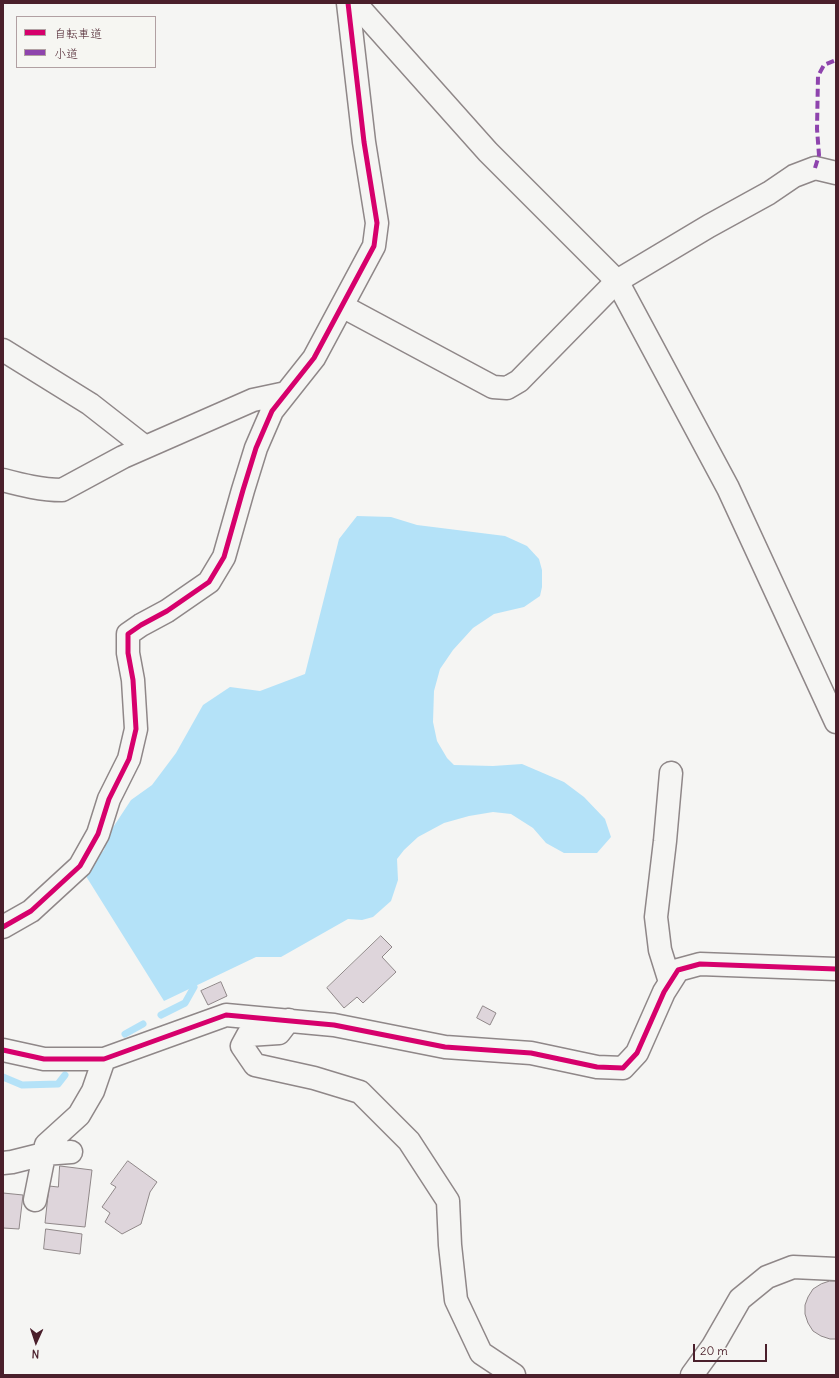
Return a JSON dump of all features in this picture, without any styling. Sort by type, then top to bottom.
[{"type":"street","points":[[3,927],[31,911],[80,866],[98,834],[109,799],[128,759],[136,729],[133,680],[128,653],[128,634],[167,611],[209,582],[224,557],[256,448],[272,411],[314,358],[374,246],[377,223],[364,142],[348,3]]},
{"type":"street","points":[[355,3],[488,152],[617,280],[728,488],[836,722]]},
{"type":"street","points":[[342,306],[493,386],[507,388],[519,381],[617,280],[769,193],[794,176],[815,168],[836,173]]},
{"type":"street","points":[[3,350],[90,404],[145,447]]},
{"type":"street","points":[[3,480],[23,486],[50,490],[62,490],[123,457],[253,400],[286,393]]},
{"type":"street","points":[[670,982],[660,950],[656,917],[671,773]]},
{"type":"street","points":[[3,1050],[44,1059],[104,1059],[226,1015],[334,1025],[445,1047],[531,1052],[597,1068],[623,1068],[637,1053],[664,992],[678,970],[700,964],[836,969]]},
{"type":"street","points":[[288,1020],[279,1033],[248,1035],[242,1046],[255,1065],[314,1078],[360,1092],[409,1141],[448,1200],[450,1245],[456,1300],[481,1352],[514,1375]]},
{"type":"street","points":[[35,1200],[46,1145],[79,1116],[94,1091],[104,1059]]},
{"type":"street","points":[[3,1162],[12,1162],[44,1154],[71,1152]]},
{"type":"street","points":[[692,1375],[713,1346],[740,1299],[767,1277],[793,1267],[836,1269]]},
{"type":"water","points":[[357,516],[391,517],[417,525],[505,536],[527,546],[539,559],[542,570],[542,587],[540,596],[524,607],[494,614],[473,628],[453,650],[440,669],[434,691],[433,722],[437,741],[447,758],[454,765],[493,766],[522,764],[564,782],[584,797],[605,819],[611,837],[597,853],[564,853],[546,843],[533,828],[511,814],[493,812],[469,816],[444,823],[418,837],[397,859],[398,880],[391,901],[373,917],[362,920],[348,919],[281,957],[256,957],[164,1001],[84,873],[104,850],[108,835],[131,800],[152,785],[176,753],[203,705],[230,687],[260,691],[305,674],[339,539]]},
{"type":"building","points":[[381,936],[392,947],[382,957],[396,972],[363,1003],[357,997],[344,1008],[327,988]]},
{"type":"building","points":[[221,982],[227,996],[208,1005],[201,991]]},
{"type":"building","points":[[483,1006],[496,1013],[490,1025],[477,1018]]},
{"type":"building","points":[[128,1161],[157,1182],[150,1192],[141,1224],[122,1234],[105,1222],[110,1213],[102,1207],[116,1187],[111,1184]]},
{"type":"building","points":[[60,1166],[92,1170],[85,1227],[45,1223],[49,1186],[58,1187]]},
{"type":"building","points":[[3,1193],[23,1195],[19,1229],[3,1228]]},
{"type":"building","points":[[46,1229],[82,1234],[80,1254],[44,1249]]},
{"type":"building","points":[[830,1281],[836,1281],[836,1339],[821,1336],[813,1331],[805,1314],[805,1305],[813,1289]]},
{"type":"waterway","points":[[161,1015],[185,1003],[194,987]]},
{"type":"waterway","points":[[125,1034],[143,1024]]},
{"type":"waterway","points":[[3,1077],[22,1085],[58,1084],[65,1075]]},
{"type":"marked path","points":[[815,168],[819,155],[817,129],[818,76],[824,65],[836,60]]},
{"type":"cycle path","points":[[3,927],[31,911],[80,866],[98,834],[109,799],[129,759],[136,729],[133,680],[128,653],[128,634],[167,611],[209,582],[224,557],[256,448],[272,411],[314,358],[374,246],[377,223],[364,142],[348,3]]},
{"type":"cycle path","points":[[3,1050],[44,1059],[104,1059],[226,1015],[334,1025],[445,1047],[531,1053],[597,1067],[623,1068],[637,1053],[664,992],[678,970],[700,964],[836,969]]}]
